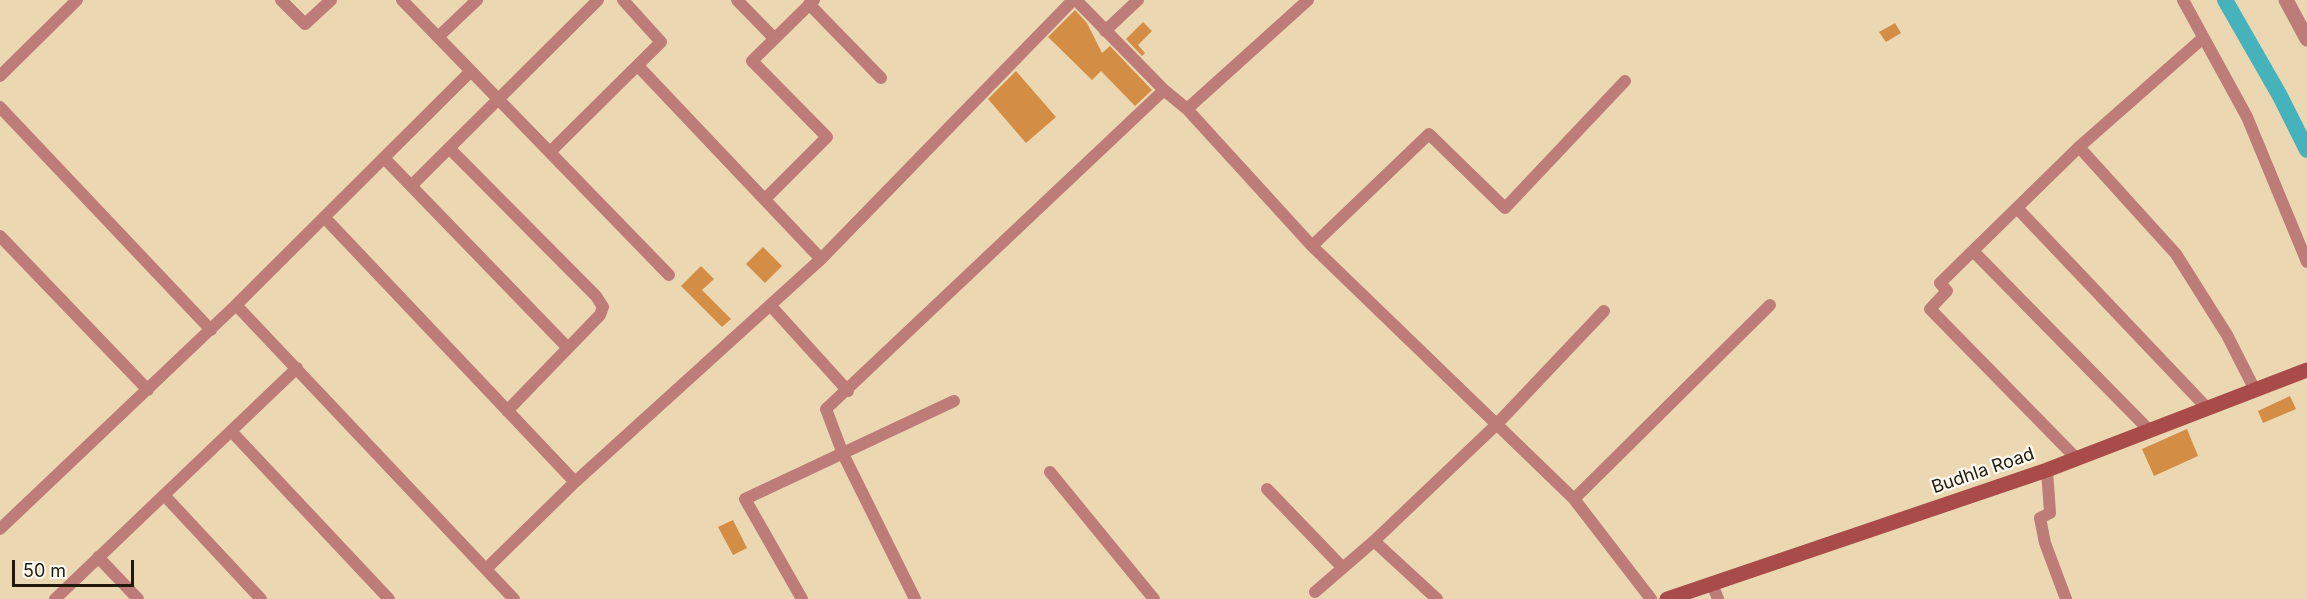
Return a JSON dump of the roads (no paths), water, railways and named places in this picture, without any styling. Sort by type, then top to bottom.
[{"type":"main road","name":"Budhla Road","points":[[1676,597],[2047,470],[2307,370]]},
{"type":"street","points":[[0,76],[77,0]]},
{"type":"street","points":[[281,0],[305,24],[331,0]]},
{"type":"street","points":[[402,0],[669,275]]},
{"type":"street","points":[[438,37],[477,0]]},
{"type":"street","points":[[411,186],[598,0]]},
{"type":"street","points":[[550,152],[661,42],[623,0]]},
{"type":"street","points":[[737,0],[774,38]]},
{"type":"street","points":[[487,568],[575,482],[821,258],[1075,0],[1164,90],[1187,109],[1312,246],[1574,499],[1652,599]]},
{"type":"street","points":[[1105,31],[1138,0]]},
{"type":"street","points":[[1187,109],[1308,0]]},
{"type":"street","points":[[2183,0],[2247,117],[2307,262]]},
{"type":"street","points":[[2286,0],[2307,39]]},
{"type":"street","points":[[765,199],[827,137],[752,61],[774,38],[811,2],[881,78]]},
{"type":"street","points":[[2076,459],[1930,309],[1947,291],[1940,283],[2079,147],[2203,38]]},
{"type":"street","points":[[638,66],[821,258]]},
{"type":"street","points":[[0,529],[236,305],[471,71]]},
{"type":"street","points":[[1312,246],[1429,134],[1505,208],[1625,81]]},
{"type":"street","points":[[915,599],[843,454],[826,410],[1164,90]]},
{"type":"street","points":[[0,107],[210,330]]},
{"type":"street","points":[[2079,147],[2176,254],[2227,335],[2255,390]]},
{"type":"street","points":[[449,148],[596,296],[603,307],[600,315],[507,411]]},
{"type":"street","points":[[384,158],[568,348]]},
{"type":"street","points":[[2017,208],[2207,408]]},
{"type":"street","points":[[324,218],[575,482]]},
{"type":"street","points":[[0,236],[147,390]]},
{"type":"street","points":[[1973,251],[2149,430]]},
{"type":"street","points":[[236,305],[514,599]]},
{"type":"street","points":[[770,305],[848,391]]},
{"type":"street","points":[[1574,499],[1770,305]]},
{"type":"street","points":[[1315,592],[1374,541],[1496,425],[1604,311]]},
{"type":"street","points":[[55,599],[297,368]]},
{"type":"street","points":[[802,599],[745,499],[954,401]]},
{"type":"street","points":[[231,431],[389,599]]},
{"type":"street","points":[[2047,470],[2050,513],[2040,518],[2045,543],[2066,599]]},
{"type":"street","points":[[1050,472],[1154,599]]},
{"type":"street","points":[[1267,489],[1343,568]]},
{"type":"street","points":[[164,495],[261,599]]},
{"type":"street","points":[[1374,541],[1437,599]]},
{"type":"street","points":[[98,557],[138,599]]},
{"type":"street","points":[[1712,584],[1718,599]]},
{"type":"waterway","points":[[2225,0],[2280,96],[2307,150]]}]
